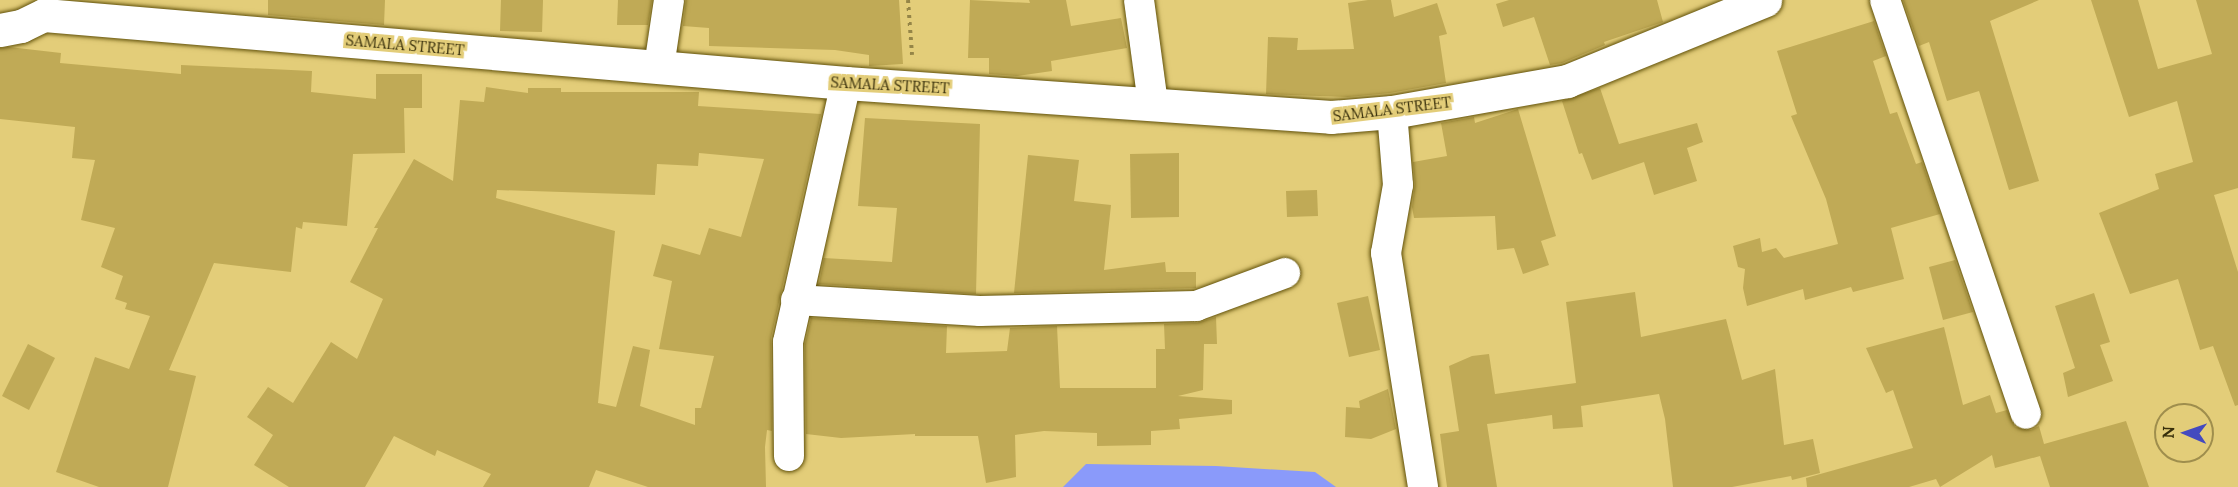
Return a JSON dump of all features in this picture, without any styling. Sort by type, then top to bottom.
[{"type":"street","points":[[659,67],[669,0]]},
{"type":"street","points":[[1139,0],[1153,104]]},
{"type":"street","name":"SAMALA STREET","points":[[22,18],[846,83],[915,86],[1331,117],[1392,112],[1567,81],[1765,0]]},
{"type":"street","points":[[1885,0],[2026,414]]},
{"type":"street","points":[[789,456],[788,342],[846,83]]},
{"type":"street","points":[[1392,112],[1398,185],[1386,253],[1423,487]]},
{"type":"street","points":[[796,300],[980,311],[1196,306],[1285,273]]},
{"type":"path","points":[[908,0],[915,86]]},
{"type":"water","points":[[1086,464],[1216,466],[1315,472],[1336,487],[1063,487]]},
{"type":"building","points":[[268,0],[385,0],[384,25],[268,15]]},
{"type":"building","points":[[501,0],[543,0],[542,32],[500,31]]},
{"type":"building","points":[[618,0],[652,0],[648,25],[617,25]]},
{"type":"building","points":[[686,0],[899,0],[903,64],[869,66],[869,55],[835,50],[709,46],[709,28],[683,26]]},
{"type":"building","points":[[970,0],[1030,3],[1029,0],[1066,0],[1071,26],[1121,18],[1127,48],[1051,61],[1052,71],[1017,76],[989,74],[989,58],[968,58]]},
{"type":"building","points":[[1391,0],[1394,17],[1437,3],[1447,34],[1439,36],[1446,83],[1390,93],[1348,97],[1266,94],[1268,37],[1298,38],[1297,50],[1354,49],[1348,3]]},
{"type":"building","points":[[1509,0],[1657,0],[1663,22],[1604,42],[1605,45],[1562,63],[1550,65],[1534,17],[1503,27],[1496,4]]},
{"type":"building","points":[[1903,0],[2039,0],[1990,21],[2039,181],[2009,190],[1979,91],[1947,101],[1929,42],[1919,46]]},
{"type":"building","points":[[2091,0],[2138,0],[2158,69],[2212,54],[2196,0],[2238,0],[2238,188],[2214,195],[2238,272],[2238,405],[2235,406],[2213,346],[2200,350],[2178,279],[2130,294],[2099,213],[2159,189],[2155,174],[2193,162],[2177,101],[2129,117]]},
{"type":"building","points":[[1874,21],[1886,56],[1873,61],[1890,114],[1897,112],[1916,164],[1922,162],[1940,214],[1891,228],[1904,279],[1853,292],[1851,287],[1805,300],[1803,289],[1747,306],[1743,288],[1745,269],[1738,267],[1733,246],[1760,238],[1762,252],[1776,248],[1784,258],[1838,244],[1826,199],[1791,116],[1797,114],[1777,51]]},
{"type":"building","points":[[0,48],[61,53],[60,63],[181,74],[181,65],[312,71],[311,92],[376,99],[376,74],[422,74],[422,108],[404,108],[405,153],[353,154],[347,226],[303,222],[302,229],[296,227],[291,272],[214,263],[169,370],[196,376],[168,487],[99,487],[56,472],[95,357],[129,369],[150,316],[125,309],[127,303],[115,299],[123,276],[101,267],[115,228],[81,220],[95,160],[72,158],[75,127],[0,119]]},
{"type":"building","points":[[486,87],[528,93],[528,88],[561,88],[561,92],[699,92],[698,106],[821,114],[771,338],[772,431],[767,430],[765,447],[766,487],[648,487],[596,470],[589,487],[483,487],[491,474],[437,450],[435,456],[394,436],[365,487],[289,487],[254,465],[273,435],[247,417],[268,387],[293,403],[331,342],[357,359],[383,299],[350,282],[378,228],[374,228],[414,159],[453,181],[460,100],[484,102]],"holes":[[[699,153],[764,159],[741,237],[709,228],[700,255],[662,244],[653,276],[672,281],[659,349],[714,356],[701,408],[695,408],[695,425],[640,406],[650,350],[633,346],[616,407],[598,403],[615,231],[496,198],[497,190],[655,195],[657,164],[698,166]]]},
{"type":"building","points":[[1600,88],[1619,144],[1697,123],[1703,142],[1687,148],[1697,181],[1654,195],[1644,162],[1592,180],[1582,153],[1579,154],[1562,101]]},
{"type":"building","points":[[1518,109],[1556,236],[1541,241],[1549,265],[1523,274],[1514,248],[1497,250],[1495,216],[1414,218],[1412,207],[1415,184],[1413,162],[1447,156],[1441,123],[1474,117],[1475,123]]},
{"type":"building","points":[[865,118],[980,124],[976,294],[819,284],[824,258],[892,262],[897,208],[858,206]]},
{"type":"building","points":[[1179,153],[1179,217],[1131,218],[1130,154]]},
{"type":"building","points":[[1028,155],[1079,160],[1074,201],[1111,205],[1104,270],[1165,262],[1166,272],[1196,272],[1196,288],[1014,293]]},
{"type":"building","points":[[1317,190],[1318,216],[1287,217],[1286,191]]},
{"type":"building","points":[[1955,260],[1973,312],[1943,320],[1929,267]]},
{"type":"building","points":[[1635,292],[1641,337],[1726,319],[1742,380],[1775,369],[1784,445],[1813,439],[1820,473],[1792,480],[1791,476],[1732,487],[1673,487],[1665,419],[1659,394],[1581,406],[1583,427],[1553,429],[1552,415],[1487,424],[1497,487],[1447,487],[1440,434],[1459,431],[1449,366],[1472,356],[1489,354],[1495,394],[1576,383],[1566,302]]},
{"type":"building","points":[[2094,293],[2110,342],[2100,345],[2113,381],[2068,397],[2063,373],[2075,368],[2055,306]]},
{"type":"building","points":[[1368,296],[1380,350],[1349,357],[1337,303]]},
{"type":"building","points":[[1216,317],[1217,344],[1204,344],[1203,390],[1178,396],[1232,400],[1232,414],[1179,419],[1180,429],[1151,431],[1151,445],[1097,446],[1097,433],[1044,431],[1015,435],[1016,477],[986,483],[978,436],[915,436],[915,434],[841,438],[806,434],[805,344],[811,318],[947,326],[946,353],[1007,351],[1010,328],[1057,326],[1060,388],[1156,388],[1156,349],[1165,349],[1164,324],[1197,323]]},
{"type":"building","points":[[1944,327],[1963,405],[1990,395],[1996,413],[2007,410],[2015,427],[2031,430],[2039,426],[2044,444],[2126,421],[2149,487],[2050,487],[2040,456],[1995,468],[1992,455],[1940,487],[1936,479],[1909,487],[1807,487],[1806,478],[1913,448],[1893,390],[1886,393],[1866,348]]},
{"type":"building","points":[[28,344],[55,358],[29,410],[2,396]]},
{"type":"building","points":[[1388,389],[1396,429],[1371,439],[1345,437],[1346,407],[1360,408],[1359,401]]}]
